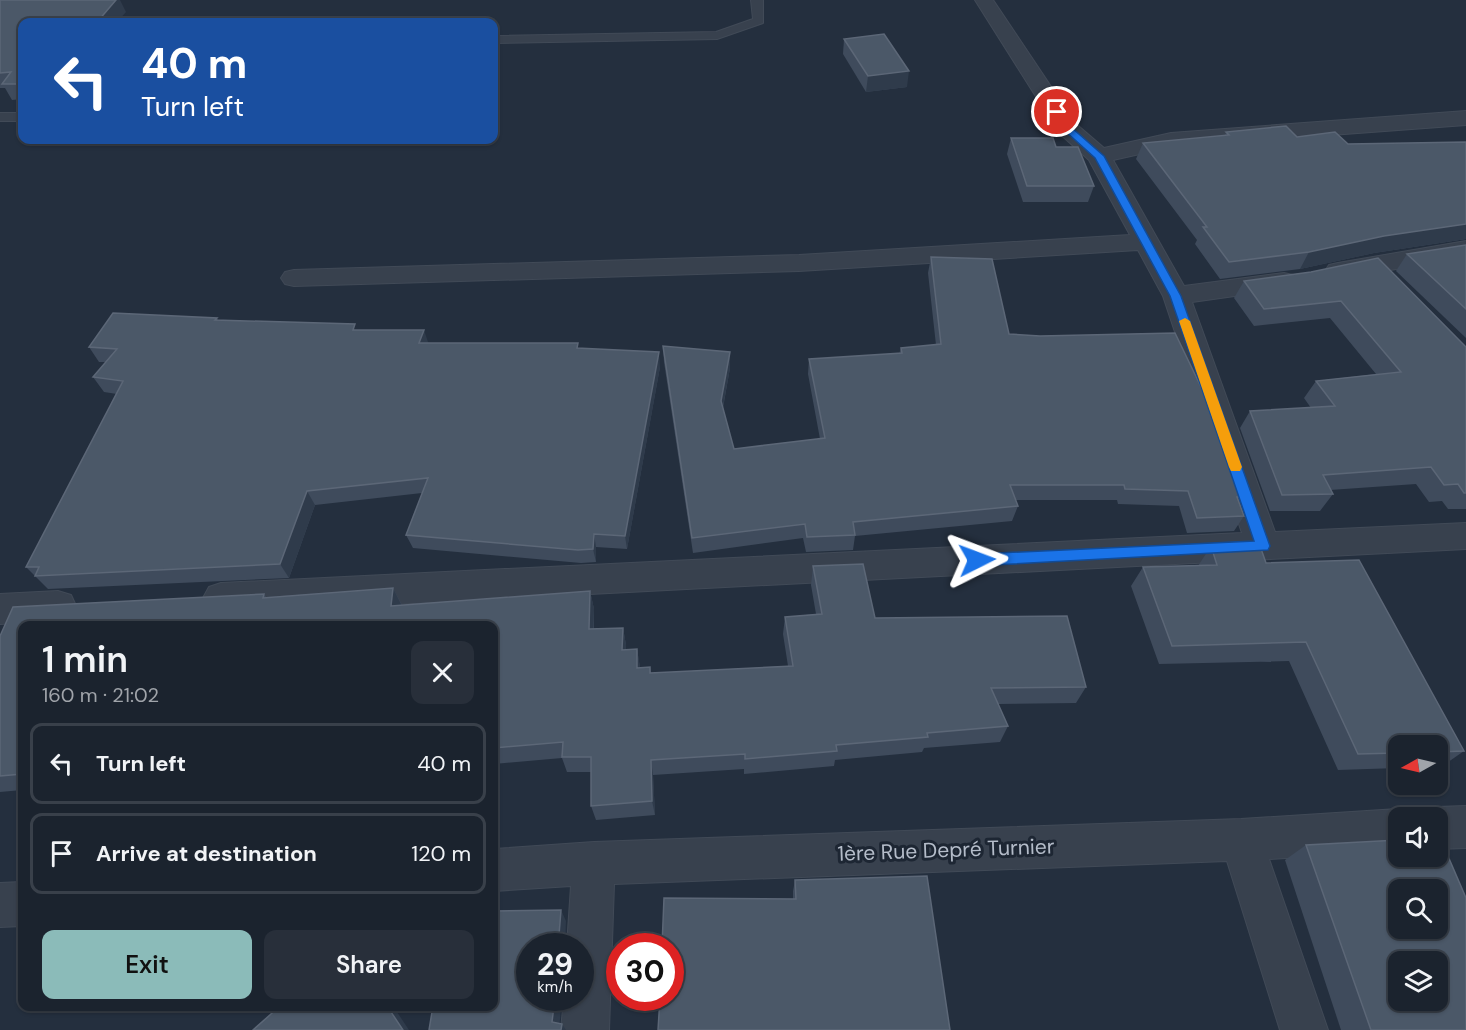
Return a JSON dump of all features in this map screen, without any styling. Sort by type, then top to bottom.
[{"type":"street","points":[[984,0],[1027,63],[1067,128],[1099,156],[1176,296],[1263,546]]},
{"type":"street","points":[[1099,156],[1171,140],[1466,118]]},
{"type":"street","points":[[294,278],[799,263],[1146,242]]},
{"type":"street","points":[[1176,296],[1300,279],[1374,263],[1466,249]]},
{"type":"street","points":[[1374,263],[1396,288]]},
{"type":"street","points":[[191,599],[1466,536]]},
{"type":"street","points":[[0,609],[83,604]]},
{"type":"street","points":[[1448,827],[1466,826]]},
{"type":"street","name":"1ère Rue Depré Turnier","points":[[498,870],[594,863],[1241,840],[1388,832]]},
{"type":"street","points":[[1241,840],[1304,1030]]},
{"type":"street","points":[[585,1030],[594,863]]},
{"type":"street","points":[[0,905],[18,904]]},
{"type":"lane","points":[[498,40],[717,35],[759,21],[757,0]]},
{"type":"lane","points":[[0,117],[18,117]]},
{"type":"building","points":[[0,0],[116,0],[101,18],[18,18],[18,84],[2,84],[11,72],[0,73]]},
{"type":"building","points":[[884,34],[909,71],[868,76],[844,39]]},
{"type":"building","points":[[1286,126],[1297,137],[1335,132],[1348,144],[1466,142],[1466,224],[1384,236],[1309,252],[1229,262],[1203,227],[1207,227],[1143,143],[1229,135],[1226,132]]},
{"type":"building","points":[[1011,138],[1053,138],[1056,147],[1078,147],[1094,186],[1027,186]]},
{"type":"building","points":[[1466,245],[1466,309],[1407,254]]},
{"type":"building","points":[[931,257],[992,259],[1009,334],[1040,336],[1175,333],[1214,414],[1243,497],[1237,497],[1244,516],[1197,518],[1188,491],[1125,489],[1124,485],[1010,485],[1018,506],[853,522],[855,535],[807,537],[805,524],[692,538],[663,346],[730,352],[721,401],[734,449],[825,438],[809,359],[902,353],[901,348],[941,344]]},
{"type":"building","points":[[1378,258],[1466,347],[1466,493],[1458,484],[1444,485],[1431,467],[1323,475],[1333,494],[1282,495],[1250,411],[1335,406],[1316,381],[1401,372],[1341,301],[1264,309],[1244,281],[1311,272]]},
{"type":"building","points":[[113,313],[217,318],[215,320],[355,324],[353,330],[424,330],[419,343],[578,343],[577,348],[659,352],[625,536],[594,534],[593,549],[578,550],[406,535],[428,478],[307,491],[280,564],[35,576],[39,567],[26,567],[123,381],[93,377],[117,349],[89,347]]},
{"type":"building","points":[[1259,543],[1266,563],[1359,560],[1464,751],[1448,752],[1448,735],[1388,735],[1388,753],[1358,754],[1306,642],[1172,646],[1143,567],[1217,565],[1211,546]]},
{"type":"building","points":[[863,564],[875,618],[1067,616],[1086,687],[991,688],[1008,726],[927,733],[928,737],[836,745],[837,751],[745,759],[745,754],[651,760],[652,801],[591,806],[591,757],[562,757],[563,742],[498,748],[498,621],[18,621],[18,774],[0,776],[0,636],[13,607],[264,594],[263,598],[393,588],[391,606],[590,591],[589,629],[623,628],[622,650],[637,649],[637,668],[650,667],[650,673],[793,666],[785,617],[822,614],[813,566]]},
{"type":"building","points":[[1388,841],[1388,867],[1448,867],[1448,856],[1466,898],[1466,1030],[1371,1030],[1306,845]]},
{"type":"building","points":[[927,876],[950,1030],[658,1030],[659,1011],[684,1011],[684,933],[663,933],[664,898],[796,899],[795,880]]},
{"type":"building","points":[[561,910],[559,933],[516,933],[516,1011],[553,1011],[552,1022],[562,1024],[561,1030],[429,1030],[432,1011],[498,1011],[498,911]]},
{"type":"building","points":[[274,1011],[390,1011],[403,1030],[253,1030]]},
{"type":"slow traffic","points":[[1185,321],[1236,467]]},
{"type":"route","points":[[977,560],[1263,546],[1176,296],[1099,156],[1067,128],[1057,112]]}]
